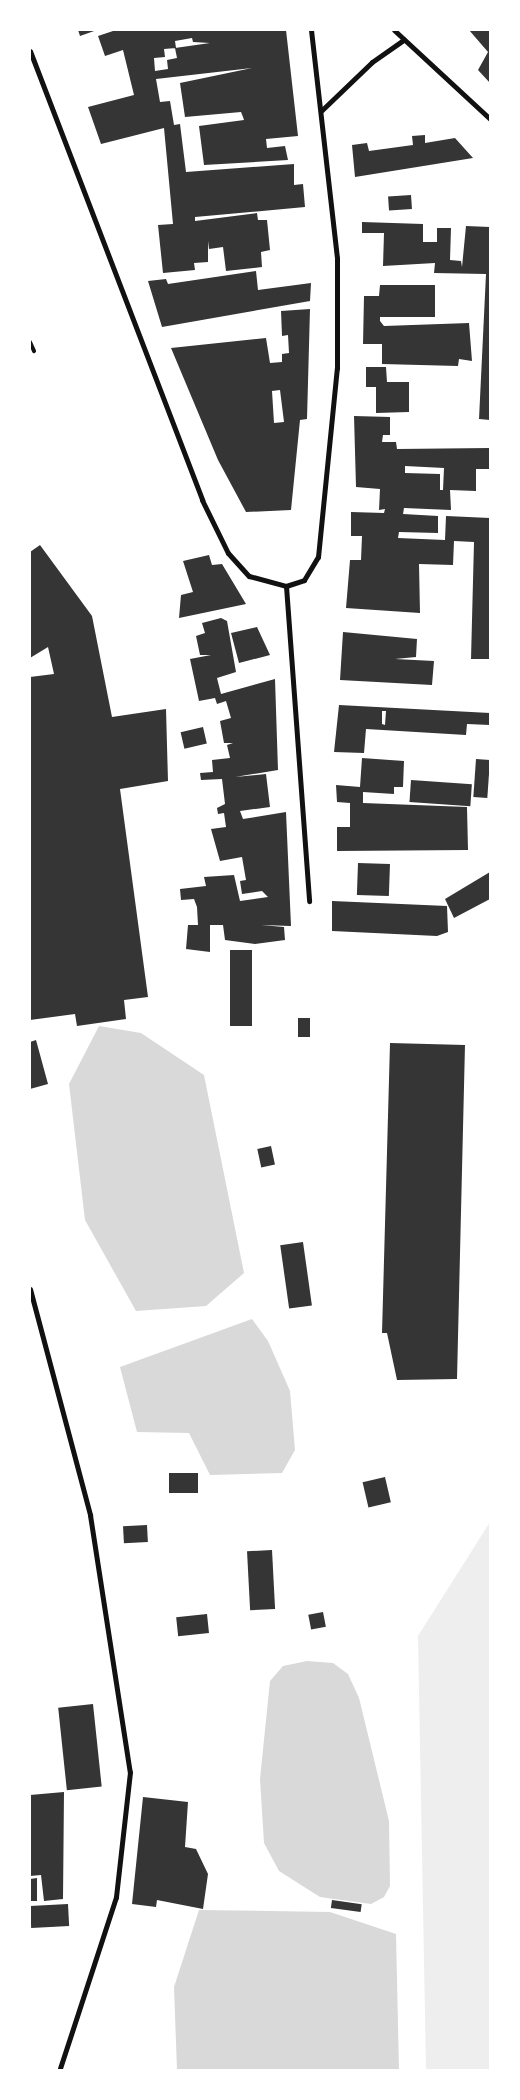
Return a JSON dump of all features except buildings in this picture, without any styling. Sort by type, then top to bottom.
[{"type":"street","points":[[30,51],[202,500],[228,553],[249,576],[286,586],[304,580],[318,557],[337,368],[337,258],[322,110],[311,30]]},
{"type":"street","points":[[394,30],[490,119]]},
{"type":"street","points":[[322,110],[372,62],[404,40]]},
{"type":"street","points":[[286,586],[309,901]]},
{"type":"street","points":[[30,1289],[90,1515],[130,1772],[116,1897],[60,2068]]},
{"type":"lane","points":[[30,342],[34,351]]},
{"type":"shaded area","points":[[99,1026],[141,1033],[204,1075],[244,1273],[206,1306],[136,1311],[85,1220],[69,1084]]},
{"type":"shaded area","points":[[252,1319],[268,1341],[290,1391],[295,1450],[282,1473],[210,1475],[189,1433],[137,1432],[120,1367]]},
{"type":"shaded area","points":[[490,1522],[490,2070],[426,2070],[418,1636]]},
{"type":"shaded area","points":[[307,1661],[333,1663],[348,1674],[359,1698],[389,1821],[390,1886],[384,1897],[371,1904],[320,1897],[279,1871],[264,1843],[260,1779],[270,1681],[283,1666]]},
{"type":"shaded area","points":[[199,1910],[330,1912],[396,1934],[399,2070],[177,2070],[174,1987]]}]
